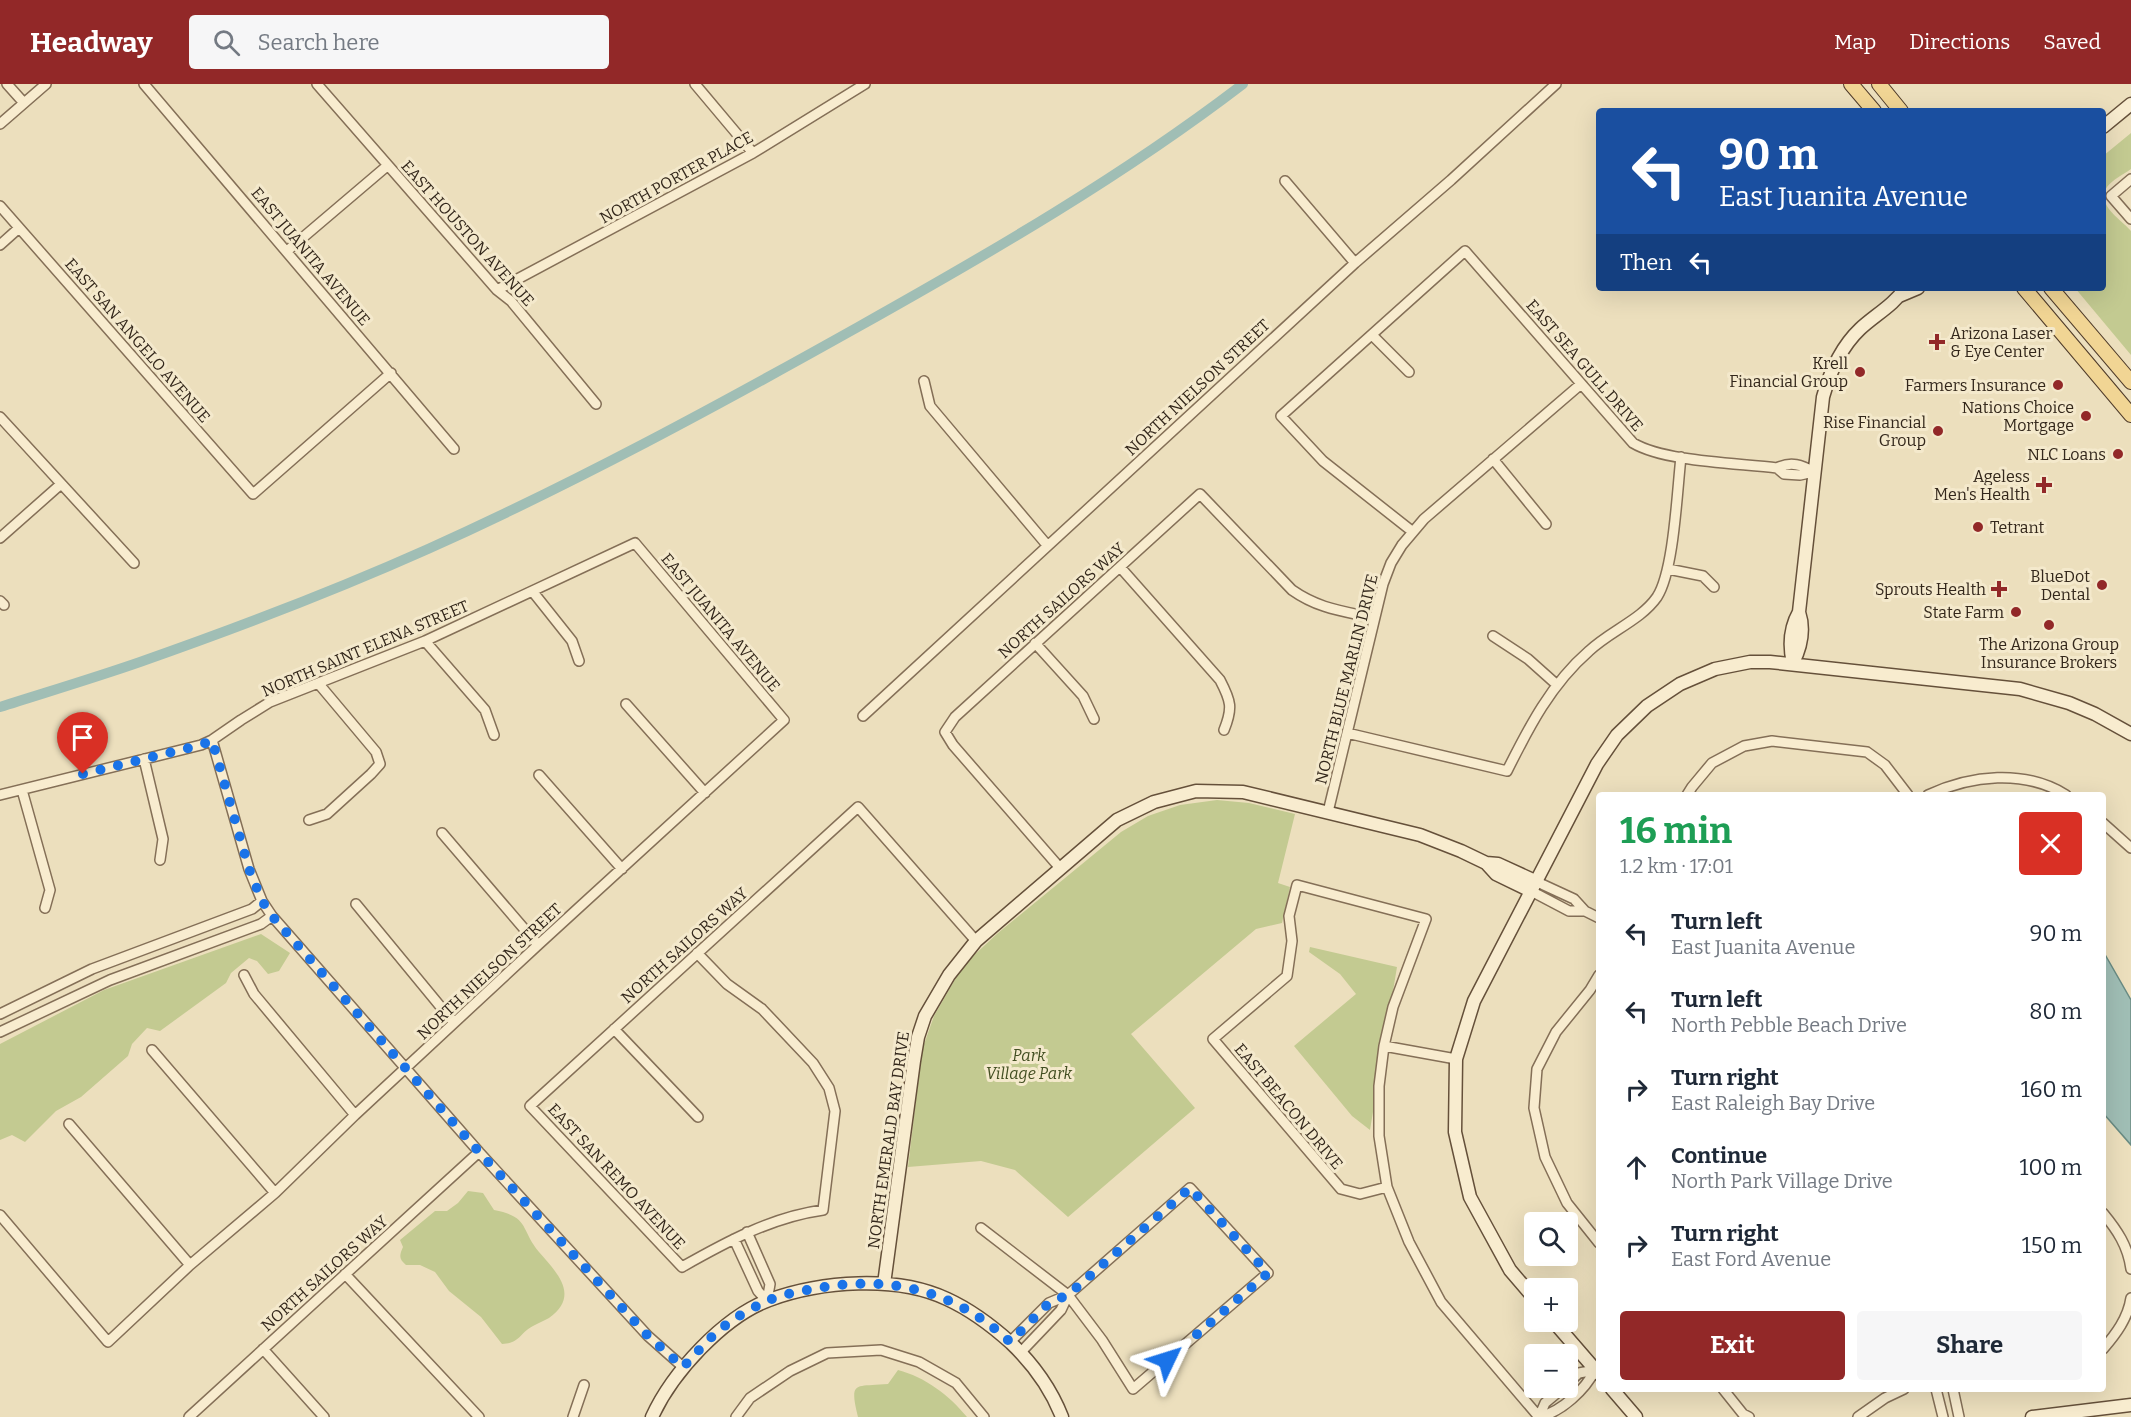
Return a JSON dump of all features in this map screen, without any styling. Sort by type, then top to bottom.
[{"type":"main road","points":[[1851,84],[1871,108]]},
{"type":"main road","points":[[1879,84],[1899,108]]},
{"type":"main road","points":[[2027,291],[2131,415]]},
{"type":"main road","points":[[2054,291],[2131,382]]},
{"type":"street","points":[[7,84],[24,103]]},
{"type":"street","points":[[0,124],[46,84]]},
{"type":"street","name":"EAST JUANITA AVENUE","points":[[144,84],[454,449]]},
{"type":"street","name":"EAST HOUSTON AVENUE","points":[[317,84],[497,290],[511,301],[596,404]]},
{"type":"street","points":[[695,84],[753,153]]},
{"type":"street","name":"NORTH PORTER PLACE","points":[[497,290],[753,153],[865,84]]},
{"type":"street","name":"NORTH NIELSON STREET","points":[[863,716],[1355,263],[1556,84]]},
{"type":"street","points":[[2106,125],[2131,104]]},
{"type":"street","points":[[287,251],[387,166]]},
{"type":"street","points":[[2131,180],[2111,196],[2131,219]]},
{"type":"street","points":[[1285,181],[1355,263]]},
{"type":"street","name":"EAST SAN ANGELO AVENUE","points":[[0,206],[253,494],[391,374]]},
{"type":"street","points":[[0,245],[19,228]]},
{"type":"street","name":"EAST SEA GULL DRIVE","points":[[1372,334],[1465,251],[1633,443],[1644,450],[1681,457],[1777,468],[1784,474],[1800,475],[1814,472]]},
{"type":"street","points":[[1793,663],[1790,650],[1793,622],[1799,612],[1823,397],[1833,367],[1859,330],[1902,292]]},
{"type":"street","points":[[1409,372],[1372,334],[1281,416],[1323,460],[1413,532]]},
{"type":"street","points":[[924,381],[930,406],[1047,546]]},
{"type":"street","name":"NORTH BLUE MARLIN DRIVE","points":[[1328,812],[1374,618],[1391,563],[1424,519],[1581,384]]},
{"type":"street","points":[[0,417],[134,563]]},
{"type":"street","points":[[1347,733],[1507,771],[1525,735],[1556,684],[1596,645],[1610,633],[1641,614],[1658,596],[1668,569],[1681,457]]},
{"type":"street","points":[[1492,459],[1546,525]]},
{"type":"street","points":[[0,538],[61,484]]},
{"type":"street","name":"NORTH SAILORS WAY","points":[[1060,867],[953,745],[945,732],[955,717],[1200,494],[1292,590],[1307,601],[1323,607],[1374,618]]},
{"type":"street","name":"EAST JUANITA AVENUE","points":[[635,543],[784,720]]},
{"type":"street","name":"NORTH SAINT ELENA STREET","points":[[0,795],[201,745],[270,702],[425,641],[635,543]]},
{"type":"street","points":[[1120,567],[1220,680],[1228,695],[1232,712],[1224,730]]},
{"type":"street","points":[[1668,569],[1703,576],[1714,587]]},
{"type":"street","points":[[533,592],[572,641],[579,660]]},
{"type":"street","points":[[1493,636],[1528,659],[1556,684]]},
{"type":"street","points":[[425,641],[485,710],[494,735]]},
{"type":"street","points":[[1035,643],[1083,696],[1094,719]]},
{"type":"street","points":[[1524,1286],[1510,1270],[1470,1197],[1455,1129],[1456,1059],[1473,1002],[1597,764],[1631,719],[1680,684],[1715,669],[1750,662],[1793,663],[2029,691],[2086,710],[2131,734]]},
{"type":"street","points":[[309,820],[327,814],[380,764],[376,752],[318,683]]},
{"type":"street","points":[[626,705],[705,793]]},
{"type":"street","name":"NORTH NIELSON STREET","points":[[0,1215],[108,1342],[190,1265],[274,1193],[538,945],[784,720]]},
{"type":"street","points":[[212,740],[249,869],[262,901],[272,916],[479,1152],[648,1336],[683,1367]]},
{"type":"street","points":[[1689,792],[1712,763],[1744,746],[1772,741],[1867,753],[1885,765],[1906,792]]},
{"type":"street","points":[[144,759],[163,839],[160,860]]},
{"type":"street","points":[[539,775],[622,869]]},
{"type":"street","points":[[1934,792],[1951,784],[1985,777],[2016,778],[2051,786],[2061,792]]},
{"type":"street","points":[[22,790],[51,890],[45,908]]},
{"type":"street","name":"NORTH EMERALD BAY DRIVE","points":[[884,1284],[918,1037],[925,1016],[959,960],[976,941],[1117,820],[1154,802],[1196,791],[1243,792],[1432,839],[1486,863],[1496,874],[1533,886],[1569,911],[1585,911],[1596,916]]},
{"type":"street","name":"NORTH SAILORS WAY","points":[[530,1106],[858,807],[976,941]]},
{"type":"street","points":[[2106,826],[2131,848]]},
{"type":"street","points":[[442,832],[538,945]]},
{"type":"street","name":"EAST BEACON DRIVE","points":[[1383,1046],[1393,1007],[1426,919],[1297,885],[1289,916],[1292,941],[1287,976],[1214,1039],[1341,1189],[1360,1194],[1387,1187]]},
{"type":"street","points":[[0,1014],[92,969],[252,909],[262,901]]},
{"type":"street","points":[[356,904],[454,1023]]},
{"type":"street","points":[[0,1032],[110,980],[261,924],[272,916]]},
{"type":"street","points":[[698,953],[727,984],[762,1008],[813,1063],[829,1088],[835,1111],[823,1210],[787,1218],[734,1239],[758,1291],[767,1300]]},
{"type":"street","points":[[244,975],[254,994],[355,1115]]},
{"type":"street","points":[[1596,980],[1556,1032],[1537,1069],[1534,1108],[1545,1157],[1567,1203],[1596,1239]]},
{"type":"street","points":[[614,1029],[698,1117]]},
{"type":"street","points":[[1456,1059],[1383,1046],[1379,1086],[1379,1136],[1387,1187],[1409,1242],[1441,1302],[1539,1417]]},
{"type":"street","points":[[152,1050],[274,1193]]},
{"type":"street","name":"EAST SAN REMO AVENUE","points":[[530,1106],[682,1267],[734,1239]]},
{"type":"street","points":[[69,1124],[190,1265]]},
{"type":"street","name":"NORTH SAILORS WAY","points":[[189,1417],[479,1152]]},
{"type":"street","points":[[981,1228],[1068,1295],[1102,1340],[1133,1389],[1268,1273],[1190,1188],[1068,1295],[1049,1303],[1010,1342]]},
{"type":"street","points":[[2106,1217],[2118,1231],[2130,1256],[2131,1269]]},
{"type":"street","points":[[747,1232],[770,1284],[767,1300]]},
{"type":"street","points":[[345,1274],[479,1417]]},
{"type":"street","points":[[652,1417],[683,1367],[724,1326],[767,1300],[837,1284],[902,1286],[945,1298],[972,1312],[996,1328],[1021,1352],[1048,1388],[1062,1417]]},
{"type":"street","points":[[1021,1352],[1061,1310],[1068,1295]]},
{"type":"street","points":[[2106,1345],[2117,1332],[2129,1310],[2131,1298]]},
{"type":"street","points":[[1563,1332],[1596,1371]]},
{"type":"street","points":[[263,1349],[324,1417]]},
{"type":"street","points":[[736,1417],[750,1398],[790,1371],[827,1353],[881,1350],[920,1362],[956,1383],[984,1417]]},
{"type":"street","points":[[1578,1375],[1596,1372]]},
{"type":"street","points":[[1539,1417],[1553,1413],[1596,1373]]},
{"type":"street","points":[[573,1417],[584,1386]]},
{"type":"street","points":[[1615,1392],[1636,1417]]},
{"type":"street","points":[[1725,1392],[1749,1417]]},
{"type":"street","points":[[1858,1417],[1898,1392]]},
{"type":"street","points":[[1937,1392],[1943,1417]]},
{"type":"street","points":[[1954,1392],[1959,1417]]},
{"type":"street","points":[[1539,1417],[1545,1403],[1551,1398]]},
{"type":"street","points":[[2032,1417],[2131,1405]]},
{"type":"green space","points":[[2131,133],[2131,169],[2112,182],[2106,189],[2106,154]]},
{"type":"green space","points":[[2106,204],[2131,231],[2131,355],[2078,291],[2106,291]]},
{"type":"green space","name":"Park Village Park","points":[[1217,800],[1249,803],[1295,814],[1278,883],[1290,887],[1282,923],[1256,929],[1131,1034],[1195,1108],[1068,1217],[1015,1170],[981,1161],[908,1167],[922,1050],[934,1016],[957,976],[971,958],[1121,832],[1148,816],[1180,805]]},
{"type":"green space","points":[[261,934],[290,953],[279,971],[268,974],[257,961],[249,958],[231,973],[226,983],[160,1031],[147,1028],[132,1044],[128,1056],[81,1097],[56,1111],[25,1142],[12,1135],[0,1140],[0,1044],[104,990]]},
{"type":"green space","points":[[1310,947],[1397,967],[1370,1130],[1352,1116],[1294,1046],[1356,994],[1340,974],[1309,952]]},
{"type":"green space","points":[[468,1191],[483,1193],[494,1210],[514,1216],[519,1220],[562,1284],[563,1301],[558,1309],[549,1318],[528,1329],[513,1342],[502,1344],[481,1317],[449,1291],[435,1272],[420,1265],[406,1265],[400,1257],[403,1247],[400,1240],[435,1211],[447,1211]]},
{"type":"green space","points":[[898,1370],[918,1377],[936,1388],[967,1417],[858,1417],[854,1397],[857,1388],[888,1384]]},
{"type":"water","points":[[2106,956],[2131,1000],[2131,1145],[2106,1116]]},
{"type":"waterway","points":[[0,707],[140,662],[321,594],[393,565],[591,471],[805,357],[1006,242],[1103,182],[1243,84]]},
{"type":"place","name":"Arizona Laser & Eye Center","points":[[1937,342]]},
{"type":"place","name":"Krell Financial Group","points":[[1860,372]]},
{"type":"place","name":"Farmers Insurance","points":[[2058,385]]},
{"type":"place","name":"Nations Choice Mortgage","points":[[2086,416]]},
{"type":"place","name":"Rise Financial Group","points":[[1938,431]]},
{"type":"place","name":"NLC Loans","points":[[2118,454]]},
{"type":"place","name":"Ageless Men's Health","points":[[2044,485]]},
{"type":"place","name":"Tetrant","points":[[1978,527]]},
{"type":"place","name":"BlueDot Dental","points":[[2102,585]]},
{"type":"place","name":"Sprouts Health","points":[[1999,589]]},
{"type":"place","name":"State Farm","points":[[2016,612]]},
{"type":"place","name":"The Arizona Group Insurance Brokers","points":[[2049,625]]},
{"type":"route","points":[[83,774],[201,745],[212,740],[249,869],[262,901],[272,916],[479,1152],[648,1336],[683,1367],[724,1326],[767,1300],[837,1284],[902,1286],[945,1298],[996,1328],[1010,1342],[1049,1303],[1068,1295],[1190,1188],[1268,1273],[1167,1360]]}]
